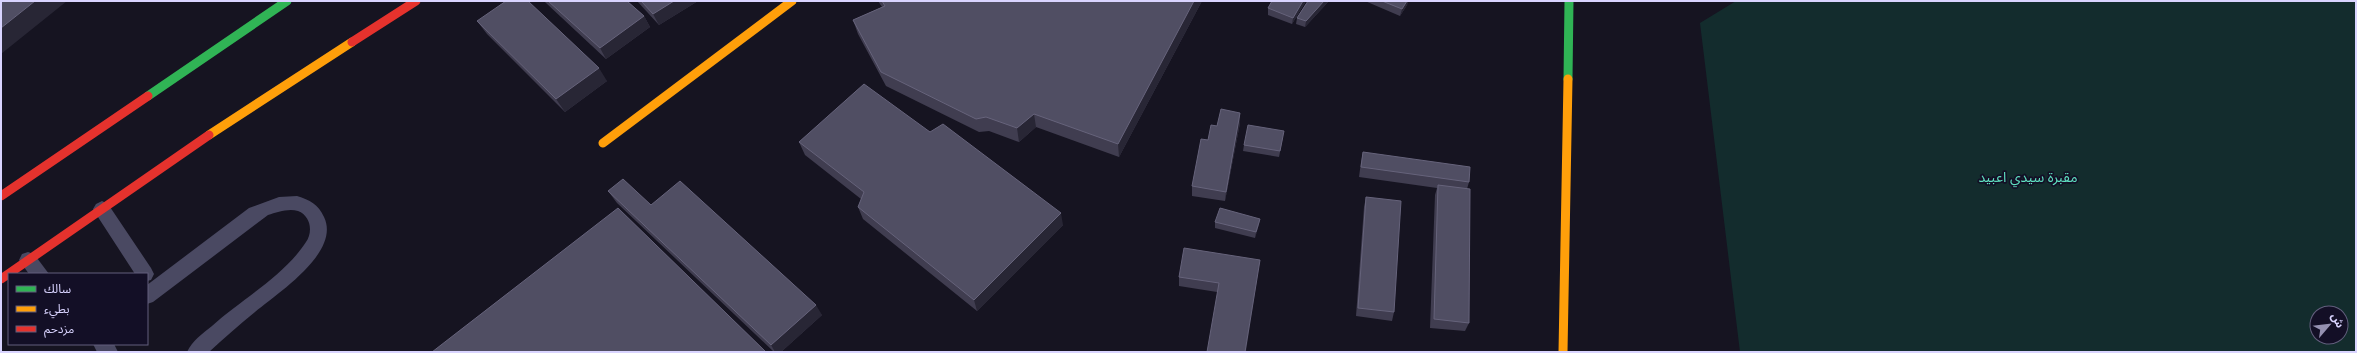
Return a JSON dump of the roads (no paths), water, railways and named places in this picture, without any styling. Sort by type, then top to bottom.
[{"type":"main road","points":[[1,196],[287,1]]},
{"type":"main road","points":[[10,273],[230,121],[416,1]]},
{"type":"main road","points":[[603,143],[792,1]]},
{"type":"main road","points":[[1564,352],[1569,1]]},
{"type":"lane","points":[[150,287],[254,213],[268,206],[282,203],[295,203],[306,207],[314,214],[319,223],[318,234],[305,258],[196,352]]},
{"type":"lane","points":[[102,209],[144,273]]},
{"type":"lane","points":[[28,260],[39,273]]},
{"type":"park label","name":"مقبرة سيدي اعبيد","points":[[2028,176]]}]
